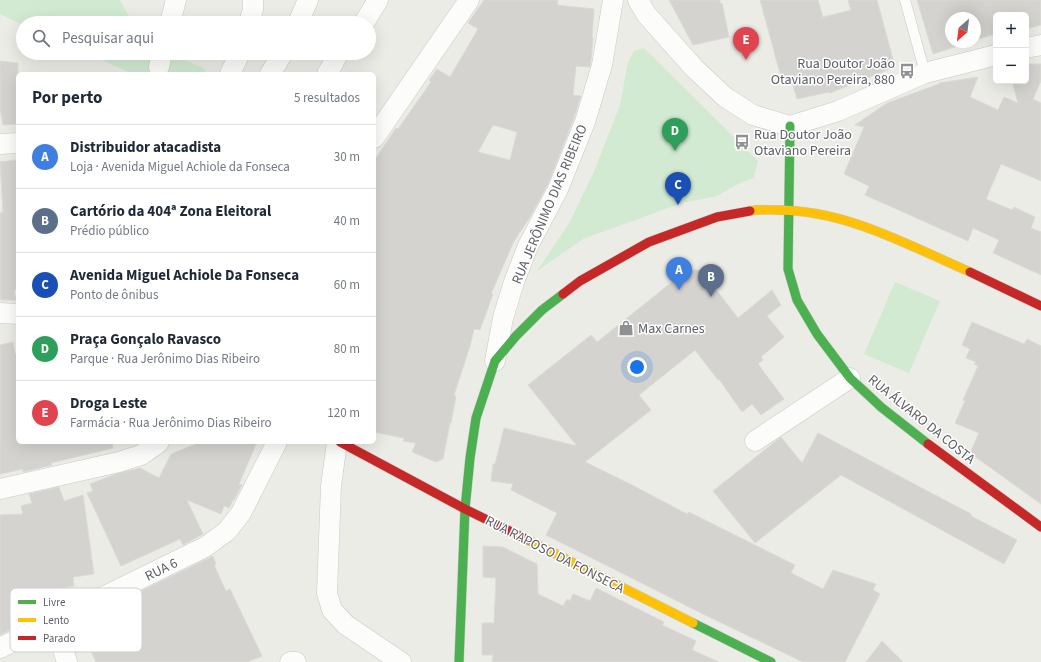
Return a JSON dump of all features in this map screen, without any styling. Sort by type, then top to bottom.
[{"type":"street","points":[[172,16],[176,0]]},
{"type":"street","points":[[251,16],[253,0]]},
{"type":"street","points":[[301,16],[308,0]]},
{"type":"street","points":[[368,16],[378,0]]},
{"type":"street","points":[[376,135],[469,0]]},
{"type":"street","name":"RUA JERÔNIMO DIAS RIBEIRO","points":[[495,361],[504,318],[517,275],[528,246],[558,189],[585,122],[602,65],[613,0]]},
{"type":"street","points":[[638,0],[646,14],[694,68],[726,97],[753,115],[790,126],[838,111],[924,74],[993,56]]},
{"type":"street","points":[[1029,47],[1041,44]]},
{"type":"street","points":[[231,72],[237,60]]},
{"type":"street","points":[[271,72],[279,60]]},
{"type":"street","points":[[328,72],[335,60]]},
{"type":"street","name":"RUA ÁLVARO DA COSTA","points":[[790,126],[788,269],[797,300],[817,334],[850,378],[881,407],[940,454],[1041,527]]},
{"type":"street","points":[[0,144],[16,144]]},
{"type":"street","points":[[458,662],[465,509],[476,418],[495,361],[516,336],[542,310],[580,281],[649,242],[716,217],[754,210],[789,210],[817,213],[874,230],[1041,306]]},
{"type":"street","points":[[0,313],[16,314]]},
{"type":"street","points":[[755,441],[850,378]]},
{"type":"street","points":[[0,488],[119,462],[141,455],[157,444]]},
{"type":"street","name":"RUA 6","points":[[121,588],[205,547],[227,531],[241,513],[276,444]]},
{"type":"street","points":[[337,444],[331,486],[327,594],[332,610],[346,625],[401,662]]},
{"type":"street","name":"RUA RAPOSO DA FONSECA","points":[[344,444],[465,509],[771,662]]},
{"type":"street","name":"RUA 6","points":[[0,648],[10,643]]},
{"type":"street","points":[[64,652],[67,662]]},
{"type":"street","points":[[290,662],[296,662]]},
{"type":"lane","points":[[905,0],[924,74]]},
{"type":"green space","points":[[0,0],[120,0],[129,16],[16,16],[16,22],[0,14]]},
{"type":"green space","points":[[644,48],[758,161],[754,178],[740,183],[717,196],[682,203],[583,239],[537,271],[568,225],[593,174],[620,105],[628,62],[634,51]]},
{"type":"green space","points":[[102,60],[184,60],[204,68],[205,72],[129,72]]},
{"type":"green space","points":[[895,282],[940,301],[909,373],[864,354]]},
{"type":"building","points":[[484,0],[558,0],[557,5],[594,9],[590,67],[576,66],[573,95],[581,96],[574,118],[548,184],[530,217],[514,241],[491,294],[493,294],[480,330],[474,329],[454,395],[456,396],[443,459],[436,462],[412,452],[416,443],[403,441],[404,438],[376,432],[376,158],[396,128],[398,129],[431,82],[429,80],[437,69],[450,77],[478,29],[468,23]],"holes":[[[493,125],[517,132],[510,160],[478,152]]]},
{"type":"building","points":[[669,0],[720,0],[720,4],[722,3],[729,37],[693,45]]},
{"type":"building","points":[[760,0],[818,0],[823,17],[851,10],[848,0],[877,0],[895,67],[830,93],[797,99],[790,75],[781,77]]},
{"type":"building","points":[[917,0],[1041,0],[1041,25],[1029,28],[1029,12],[993,12],[993,35],[981,38],[981,12],[945,12],[945,48],[952,48],[933,54]]},
{"type":"building","points":[[0,61],[18,63],[18,72],[16,72],[16,124],[3,125],[0,109]]},
{"type":"building","points":[[1029,64],[1041,64],[1041,81],[1033,99],[1041,103],[1041,181],[1001,164],[986,199],[1012,210],[1014,207],[1035,217],[1031,228],[1041,232],[1041,275],[993,253],[999,240],[973,228],[968,241],[865,195],[869,186],[844,174],[864,127],[855,125],[887,103],[939,83],[978,77],[970,97],[998,110],[1004,97],[1018,103],[1013,84],[1029,84]]},
{"type":"building","points":[[16,160],[16,290],[14,290],[16,300],[1,300],[0,293],[0,213],[3,212],[0,162]]},
{"type":"building","points":[[687,270],[701,270],[738,318],[772,290],[781,305],[767,316],[784,337],[761,357],[763,360],[758,364],[784,399],[761,415],[752,404],[742,412],[719,379],[718,380],[695,350],[639,395],[651,410],[585,462],[687,514],[689,512],[795,565],[791,573],[823,589],[833,570],[876,584],[873,590],[880,594],[845,662],[803,662],[707,616],[546,535],[557,513],[511,490],[513,484],[491,481],[493,464],[495,464],[504,428],[577,446],[528,385],[591,335],[597,342]]},
{"type":"building","points":[[972,322],[1024,344],[1027,339],[1041,346],[1041,504],[970,453],[979,433],[955,423],[978,366],[974,364],[976,362],[966,358],[970,349],[962,345]]},
{"type":"building","points":[[13,342],[16,354],[16,444],[112,444],[113,448],[51,463],[52,465],[23,472],[23,469],[0,474],[0,345]]},
{"type":"building","points":[[818,433],[1017,540],[1004,564],[841,475],[755,543],[713,491],[781,437],[802,463]]},
{"type":"building","points":[[196,444],[256,444],[239,484],[242,485],[229,508],[224,506],[221,514],[187,500],[203,534],[183,545],[180,539],[121,566],[87,493],[93,491],[90,484],[116,474],[140,468],[159,478],[171,454]]},
{"type":"building","points":[[59,487],[64,501],[83,495],[94,574],[73,577],[74,586],[61,588],[10,588],[10,630],[0,635],[0,515],[23,514],[21,506],[32,503],[29,494]]},
{"type":"building","points":[[483,546],[503,547],[537,564],[538,594],[563,606],[567,599],[570,601],[573,594],[590,601],[596,588],[664,622],[662,625],[696,641],[692,650],[719,662],[492,662],[493,655],[482,655],[482,623],[494,623],[496,578],[483,577]]},
{"type":"building","points":[[213,556],[216,564],[214,565],[226,591],[230,589],[262,656],[248,662],[96,662],[91,652],[142,652],[142,591]]},
{"type":"building","points":[[882,641],[903,662],[866,662]]},
{"type":"traffic: fast","points":[[790,126],[788,269],[797,300],[817,334],[850,378],[881,407],[928,444]]},
{"type":"traffic: fast","points":[[459,662],[465,509],[476,418],[495,361],[516,336],[542,310],[563,294]]},
{"type":"traffic: fast","points":[[693,623],[771,662]]},
{"type":"traffic: slow","points":[[750,211],[777,210],[803,212],[852,222],[900,241],[970,272]]},
{"type":"traffic: slow","points":[[528,540],[693,623]]},
{"type":"traffic: jam","points":[[563,294],[580,281],[649,242],[717,217],[750,211]]},
{"type":"traffic: jam","points":[[970,272],[1041,306]]},
{"type":"traffic: jam","points":[[344,444],[465,509],[528,540]]},
{"type":"traffic: jam","points":[[928,444],[1041,527]]},
{"type":"place","name":"Droga Leste","points":[[746,60]]},
{"type":"place","name":"Rua Doutor João Otaviano Pereira, 880","points":[[907,71]]},
{"type":"place","name":"Rua Doutor João Otaviano Pereira","points":[[742,142]]},
{"type":"place","name":"Praça Gonçalo Ravasco","points":[[675,151]]},
{"type":"place","name":"Avenida Miguel Achiole Da Fonseca","points":[[678,205]]},
{"type":"place","name":"Distribuidor atacadista","points":[[679,290]]},
{"type":"place","name":"Cartório da 404ª Zona Eleitoral","points":[[711,297]]},
{"type":"place","name":"Max Carnes","points":[[626,328]]}]
